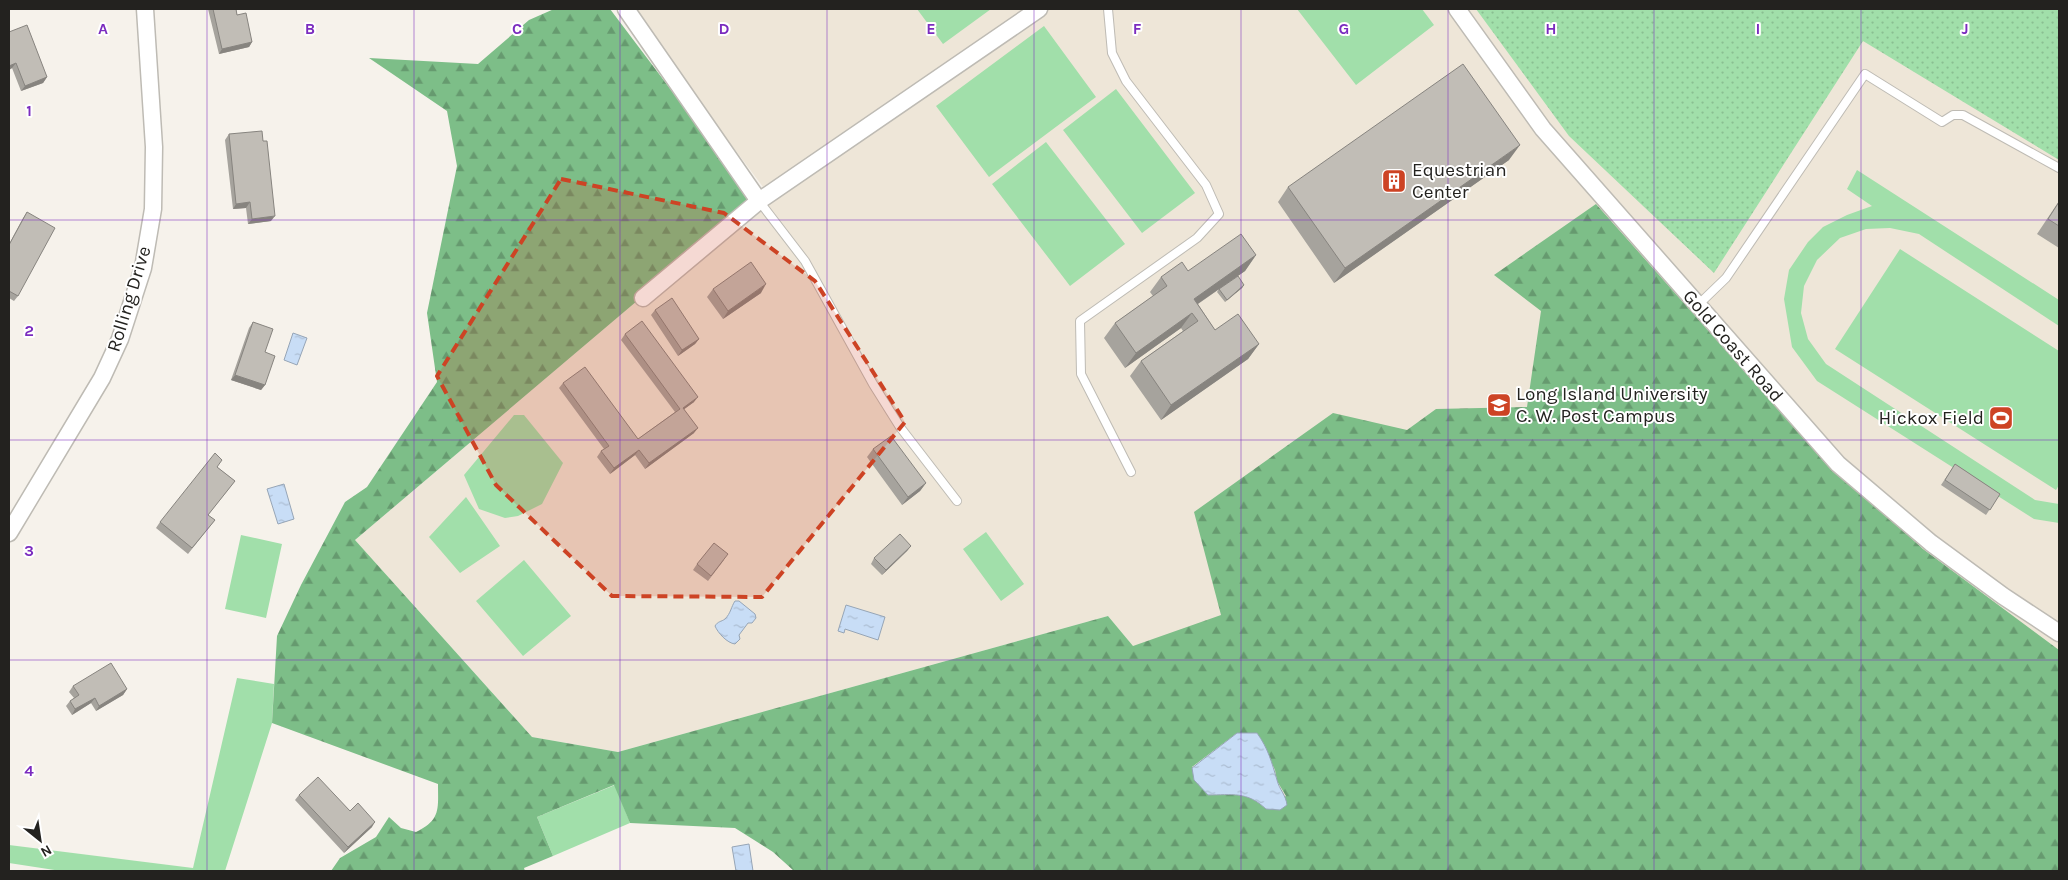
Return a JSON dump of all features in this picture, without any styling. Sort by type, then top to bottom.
[{"type":"street","name":"Rolling Drive","points":[[9,533],[102,378],[120,339],[143,268],[152,209],[154,147],[145,9]]},
{"type":"street","points":[[626,9],[759,201]]},
{"type":"street","points":[[643,298],[759,201],[1039,9]]},
{"type":"street","name":"Gold Coast Road","points":[[1457,9],[1543,129],[1838,464],[1932,544],[2003,596],[2059,633]]},
{"type":"lane","points":[[1108,9],[1112,53],[1126,81],[1206,185],[1219,214],[1197,238],[1080,321],[1081,374],[1131,472]]},
{"type":"lane","points":[[1698,305],[1726,278],[1865,74],[1942,122],[1953,115],[1963,115],[2059,168]]},
{"type":"lane","points":[[759,201],[805,260],[872,384],[900,428],[957,500]]},
{"type":"highlighted area","points":[[561,179],[724,213],[815,281],[905,422],[762,597],[612,596],[496,485],[437,376]]},
{"type":"shaded area","name":"Long Island University C. W. Post Campus","points":[[629,9],[2059,9],[2059,871],[1317,871],[1108,616],[618,752],[532,737],[355,540],[755,201],[769,195]]},
{"type":"green space","points":[[554,9],[610,9],[755,201],[355,540],[532,737],[618,752],[1108,616],[1133,646],[1221,615],[1194,512],[1333,413],[1407,430],[1436,409],[1527,407],[1541,311],[1494,275],[1596,204],[1793,426],[1833,466],[1923,549],[2059,650],[2059,871],[794,871],[773,852],[735,828],[630,823],[614,785],[537,817],[553,856],[524,868],[525,871],[331,871],[340,858],[376,837],[389,817],[401,828],[416,832],[430,823],[438,807],[438,784],[272,723],[277,636],[301,585],[345,502],[367,487],[437,382],[427,313],[457,166],[447,111],[369,58],[478,64],[529,20]],"holes":[[[1237,733],[1257,733],[1275,770],[1277,781],[1286,796],[1266,809],[1252,799],[1239,795],[1208,795],[1192,767]]]},
{"type":"green space","points":[[917,9],[991,9],[943,44]]},
{"type":"green space","points":[[1297,9],[1422,9],[1434,25],[1356,85]]},
{"type":"green space","points":[[1476,9],[2059,9],[2059,160],[1863,41],[1714,273],[1569,136]]},
{"type":"green space","points":[[1044,26],[1096,97],[989,177],[936,106]]},
{"type":"green space","points":[[1116,89],[1195,193],[1142,233],[1063,130]]},
{"type":"green space","points":[[1046,142],[1125,244],[1070,286],[992,184]]},
{"type":"green space","points":[[1857,170],[2059,300],[2059,326],[1919,234],[1890,228],[1866,229],[1840,238],[1817,260],[1804,286],[1801,313],[1808,339],[1826,364],[2035,500],[2059,504],[2059,523],[2034,519],[1817,381],[1792,347],[1784,299],[1789,270],[1808,242],[1823,227],[1847,215],[1872,206],[1847,189]]},
{"type":"green space","name":"Hickox Field","points":[[1900,249],[2059,351],[2059,485],[2056,490],[1835,349]]},
{"type":"green space","points":[[514,415],[524,415],[563,463],[542,504],[518,516],[505,518],[479,509],[464,475]]},
{"type":"green space","points":[[466,497],[500,546],[460,573],[429,537]]},
{"type":"green space","points":[[986,532],[1024,584],[1001,601],[963,549]]},
{"type":"green space","points":[[241,535],[282,544],[266,618],[225,609]]},
{"type":"green space","points":[[524,560],[571,616],[523,656],[476,601]]},
{"type":"green space","points":[[237,678],[274,684],[272,723],[225,871],[61,871],[9,863],[9,845],[193,868]]},
{"type":"green space","points":[[615,785],[630,823],[553,856],[537,817]]},
{"type":"water","points":[[293,333],[307,338],[297,365],[284,360]]},
{"type":"water","points":[[284,484],[294,519],[278,524],[267,489]]},
{"type":"water","points":[[735,601],[739,601],[755,614],[756,618],[752,623],[748,623],[739,635],[740,639],[735,644],[723,637],[715,626],[727,617]]},
{"type":"water","points":[[846,605],[885,617],[878,640],[845,629],[844,633],[838,631]]},
{"type":"water","points":[[1237,733],[1257,733],[1264,744],[1287,805],[1280,810],[1266,809],[1252,799],[1239,795],[1208,795],[1194,780],[1192,768]]},
{"type":"water","points":[[749,844],[753,871],[736,871],[732,847]]},
{"type":"building","points":[[213,9],[236,9],[237,15],[246,13],[252,42],[222,49]]},
{"type":"building","points":[[27,25],[47,77],[25,86],[16,63],[9,66],[9,32]]},
{"type":"building","name":"Equestrian Center","points":[[1463,64],[1520,145],[1345,268],[1288,187]]},
{"type":"building","points":[[262,131],[263,141],[267,141],[275,216],[252,219],[250,202],[236,204],[229,134]]},
{"type":"building","points":[[2059,202],[2059,226],[2048,219]]},
{"type":"building","points":[[27,212],[55,228],[18,296],[9,291],[9,245]]},
{"type":"building","points":[[1241,234],[1256,255],[1194,299],[1215,330],[1238,314],[1259,344],[1171,405],[1141,361],[1198,321],[1192,313],[1136,353],[1115,323],[1167,286],[1161,277],[1182,262],[1188,271]]},
{"type":"building","points":[[751,262],[766,284],[728,311],[713,289]]},
{"type":"building","points":[[1238,276],[1244,285],[1227,300],[1219,289]]},
{"type":"building","points":[[672,298],[699,339],[682,350],[655,310]]},
{"type":"building","points":[[642,321],[698,397],[683,408],[698,428],[649,463],[639,450],[614,468],[601,451],[609,446],[563,383],[585,367],[638,439],[680,409],[625,334]]},
{"type":"building","points":[[253,322],[273,329],[265,352],[275,356],[265,385],[235,375]]},
{"type":"building","points":[[891,436],[926,483],[908,497],[873,449]]},
{"type":"building","points":[[215,453],[222,460],[217,467],[235,481],[208,515],[215,520],[192,548],[160,522]]},
{"type":"building","points":[[1955,464],[2000,494],[1990,510],[1945,480]]},
{"type":"building","points":[[900,534],[911,546],[886,570],[874,558]]},
{"type":"building","points":[[714,543],[728,554],[711,576],[697,564]]},
{"type":"building","points":[[111,663],[127,689],[99,706],[95,698],[75,709],[70,701],[79,695],[73,686]]},
{"type":"building","points":[[318,777],[350,811],[358,803],[375,822],[348,847],[299,795]]},
{"type":"place","name":"Equestrian Center","points":[[1394,181]]},
{"type":"place","name":"Long Island University C. W. Post Campus","points":[[1499,405]]},
{"type":"place","name":"Hickox Field","points":[[2001,418]]}]
